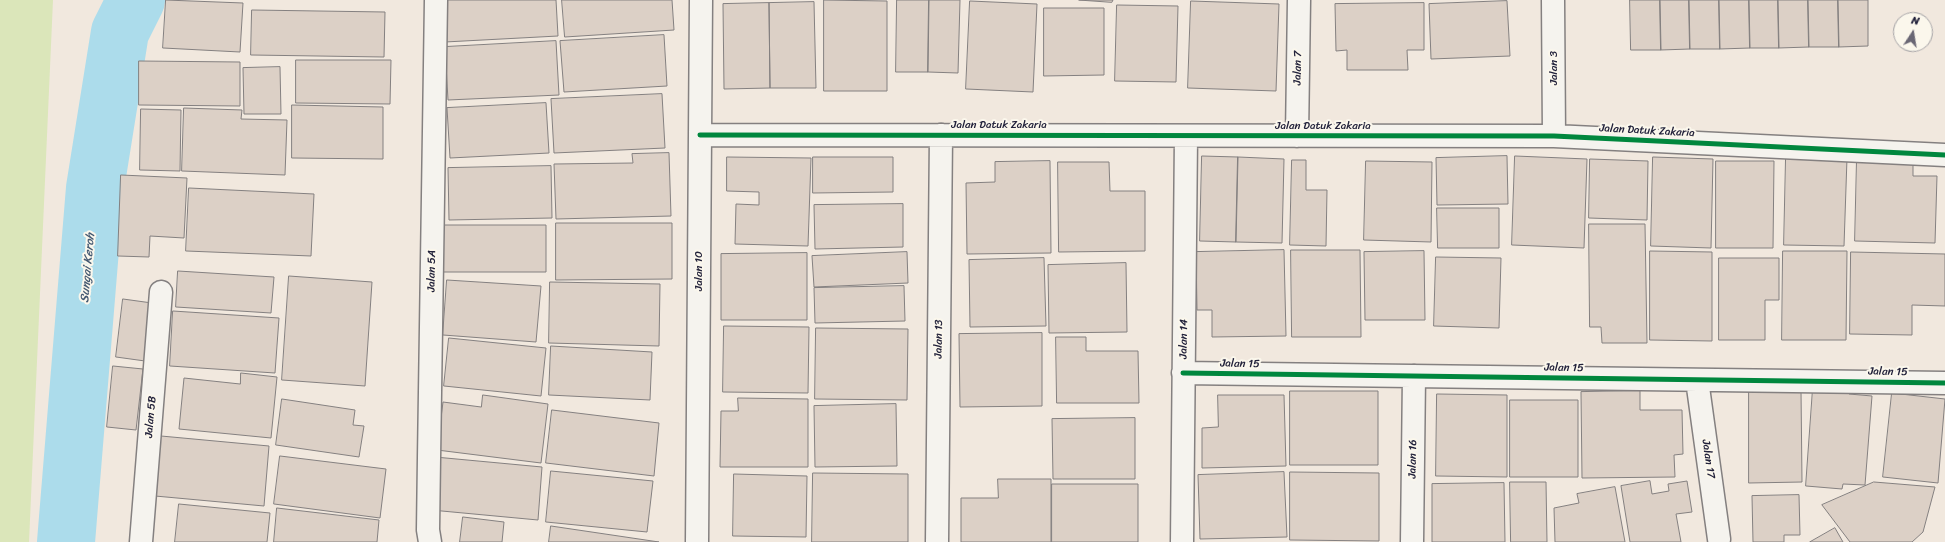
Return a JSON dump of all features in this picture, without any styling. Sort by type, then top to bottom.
[{"type":"street","name":"Jalan 5A","points":[[430,542],[428,530],[428,472],[436,0]]},
{"type":"street","name":"Jalan 10","points":[[697,542],[702,0]]},
{"type":"street","name":"Jalan 7","points":[[1297,136],[1299,0]]},
{"type":"street","name":"Jalan 3","points":[[1553,0],[1554,136]]},
{"type":"street","name":"Jalan Datuk Zakaria","points":[[700,135],[1554,136],[1945,155]]},
{"type":"street","name":"Jalan 13","points":[[937,542],[941,135]]},
{"type":"street","name":"Jalan 14","points":[[1182,542],[1186,136]]},
{"type":"street","name":"Jalan 5B","points":[[141,542],[161,292]]},
{"type":"street","name":"Jalan 15","points":[[1184,373],[1945,383]]},
{"type":"street","name":"Jalan 16","points":[[1412,542],[1414,376]]},
{"type":"street","name":"Jalan 17","points":[[1697,380],[1719,539]]},
{"type":"green space","points":[[0,0],[53,0],[29,542],[0,542]]},
{"type":"building","points":[[166,0],[243,3],[240,52],[163,48]]},
{"type":"building","points":[[443,0],[556,0],[558,36],[445,42]]},
{"type":"building","points":[[562,0],[672,0],[674,30],[565,37]]},
{"type":"building","points":[[824,0],[887,1],[887,91],[824,91]]},
{"type":"building","points":[[897,0],[929,0],[928,72],[896,72]]},
{"type":"building","points":[[929,0],[960,0],[958,73],[928,72]]},
{"type":"building","points":[[1079,0],[1113,0],[1112,2]]},
{"type":"building","points":[[1630,0],[1660,0],[1661,50],[1631,50]]},
{"type":"building","points":[[1660,0],[1689,0],[1690,49],[1661,50]]},
{"type":"building","points":[[1689,0],[1719,0],[1720,49],[1690,49]]},
{"type":"building","points":[[1719,0],[1749,0],[1750,48],[1720,49]]},
{"type":"building","points":[[1749,0],[1778,0],[1779,48],[1750,48]]},
{"type":"building","points":[[1778,0],[1808,0],[1809,47],[1779,48]]},
{"type":"building","points":[[1808,0],[1838,0],[1839,47],[1809,47]]},
{"type":"building","points":[[1838,0],[1868,0],[1868,46],[1839,47]]},
{"type":"building","points":[[970,1],[1037,4],[1033,92],[966,89]]},
{"type":"building","points":[[1191,1],[1279,4],[1276,91],[1188,88]]},
{"type":"building","points":[[1507,1],[1510,56],[1431,59],[1429,4]]},
{"type":"building","points":[[814,2],[816,88],[770,88],[769,3]]},
{"type":"building","points":[[769,3],[770,88],[724,89],[723,4]]},
{"type":"building","points":[[1424,3],[1424,50],[1407,50],[1408,70],[1347,70],[1347,50],[1336,51],[1335,4]]},
{"type":"building","points":[[1117,5],[1178,6],[1176,82],[1115,81]]},
{"type":"building","points":[[1044,8],[1104,8],[1104,75],[1044,76]]},
{"type":"building","points":[[252,10],[385,12],[384,57],[251,55]]},
{"type":"building","points":[[664,35],[667,86],[564,92],[560,41]]},
{"type":"building","points":[[556,41],[559,95],[448,100],[445,47]]},
{"type":"building","points":[[296,60],[391,60],[390,104],[296,103]]},
{"type":"building","points":[[139,61],[240,62],[240,106],[139,105]]},
{"type":"building","points":[[280,67],[281,114],[244,114],[243,68]]},
{"type":"building","points":[[662,94],[665,148],[554,153],[551,99]]},
{"type":"building","points":[[546,103],[549,153],[450,158],[447,108]]},
{"type":"building","points":[[292,105],[383,107],[383,159],[292,158]]},
{"type":"building","points":[[184,108],[242,110],[241,119],[287,120],[285,175],[182,171]]},
{"type":"building","points":[[141,109],[181,110],[180,171],[140,170]]},
{"type":"building","points":[[669,153],[671,216],[556,219],[554,164],[633,163],[632,154]]},
{"type":"building","points":[[1202,156],[1238,157],[1236,242],[1200,241]]},
{"type":"building","points":[[1507,156],[1508,204],[1437,205],[1436,158]]},
{"type":"building","points":[[1515,156],[1587,159],[1584,248],[1512,245]]},
{"type":"building","points":[[1786,156],[1847,158],[1844,246],[1784,245]]},
{"type":"building","points":[[727,157],[811,158],[808,246],[735,244],[736,204],[759,205],[759,192],[727,191]]},
{"type":"building","points":[[813,157],[893,157],[893,192],[813,193]]},
{"type":"building","points":[[1238,157],[1284,159],[1282,243],[1236,242]]},
{"type":"building","points":[[1653,157],[1713,159],[1711,248],[1651,246]]},
{"type":"building","points":[[1857,157],[1913,159],[1913,176],[1937,176],[1935,243],[1855,241]]},
{"type":"building","points":[[1590,159],[1648,161],[1647,220],[1589,218]]},
{"type":"building","points":[[1292,160],[1306,160],[1306,190],[1327,190],[1326,246],[1290,245]]},
{"type":"building","points":[[1050,161],[1051,253],[967,254],[966,183],[995,182],[995,162]]},
{"type":"building","points":[[1366,161],[1432,162],[1431,242],[1364,240]]},
{"type":"building","points":[[1716,161],[1774,161],[1773,248],[1716,248]]},
{"type":"building","points":[[1058,162],[1109,162],[1110,191],[1145,191],[1145,251],[1059,252]]},
{"type":"building","points":[[551,166],[552,218],[449,220],[448,168]]},
{"type":"building","points":[[121,175],[187,178],[184,238],[150,236],[149,257],[118,256]]},
{"type":"building","points":[[189,188],[314,194],[311,256],[186,251]]},
{"type":"building","points":[[903,204],[903,247],[815,249],[814,205]]},
{"type":"building","points":[[1437,208],[1499,208],[1499,248],[1438,248]]},
{"type":"building","points":[[556,223],[672,223],[672,279],[556,280]]},
{"type":"building","points":[[1589,224],[1645,224],[1647,343],[1602,343],[1601,327],[1590,327]]},
{"type":"building","points":[[443,225],[546,225],[546,272],[442,272]]},
{"type":"building","points":[[1284,250],[1286,336],[1212,337],[1212,310],[1197,310],[1196,252]]},
{"type":"building","points":[[1291,250],[1360,250],[1361,337],[1292,337]]},
{"type":"building","points":[[1424,251],[1425,320],[1365,320],[1364,252]]},
{"type":"building","points":[[1650,251],[1712,252],[1712,341],[1650,340]]},
{"type":"building","points":[[1783,251],[1847,251],[1846,340],[1782,340]]},
{"type":"building","points":[[907,252],[908,283],[814,287],[812,256]]},
{"type":"building","points":[[1851,252],[1945,254],[1945,306],[1912,305],[1912,335],[1850,334]]},
{"type":"building","points":[[807,253],[807,320],[721,320],[721,254]]},
{"type":"building","points":[[1436,257],[1501,258],[1499,328],[1434,326]]},
{"type":"building","points":[[1044,258],[1046,326],[970,327],[969,260]]},
{"type":"building","points":[[1719,258],[1779,258],[1779,300],[1765,300],[1765,340],[1719,340]]},
{"type":"building","points":[[1126,263],[1127,332],[1049,333],[1048,265]]},
{"type":"building","points":[[178,271],[274,277],[271,313],[176,307]]},
{"type":"building","points":[[289,276],[372,282],[365,386],[282,380]]},
{"type":"building","points":[[447,280],[541,286],[536,342],[443,335]]},
{"type":"building","points":[[550,282],[660,284],[659,346],[549,343]]},
{"type":"building","points":[[904,286],[905,321],[815,323],[814,288]]},
{"type":"building","points":[[123,299],[152,303],[145,361],[116,357]]},
{"type":"building","points":[[173,311],[279,318],[275,373],[170,366]]},
{"type":"building","points":[[724,326],[809,327],[808,393],[723,392]]},
{"type":"building","points":[[816,328],[908,329],[907,400],[815,399]]},
{"type":"building","points":[[1042,333],[1042,406],[960,407],[959,334]]},
{"type":"building","points":[[1056,337],[1086,337],[1086,351],[1138,351],[1139,403],[1057,403]]},
{"type":"building","points":[[449,338],[546,348],[541,396],[444,386]]},
{"type":"building","points":[[551,346],[652,352],[650,400],[549,395]]},
{"type":"building","points":[[113,366],[143,369],[136,430],[107,427]]},
{"type":"building","points":[[241,373],[277,377],[271,438],[179,429],[184,378],[240,384]]},
{"type":"building","points":[[1813,388],[1849,391],[1849,394],[1872,396],[1865,485],[1843,484],[1842,489],[1806,486]]},
{"type":"building","points":[[1749,390],[1801,390],[1802,482],[1749,483]]},
{"type":"building","points":[[1290,391],[1378,391],[1378,465],[1290,465]]},
{"type":"building","points":[[1640,391],[1640,410],[1682,410],[1683,454],[1674,455],[1675,477],[1582,478],[1581,392]]},
{"type":"building","points":[[1892,393],[1945,399],[1938,483],[1883,477]]},
{"type":"building","points":[[1437,394],[1507,395],[1507,477],[1436,476]]},
{"type":"building","points":[[483,395],[548,404],[541,463],[437,450],[443,402],[481,407]]},
{"type":"building","points":[[1218,395],[1284,395],[1286,466],[1202,468],[1202,428],[1218,427]]},
{"type":"building","points":[[738,398],[808,399],[808,467],[720,467],[721,411],[738,411]]},
{"type":"building","points":[[282,399],[355,410],[353,425],[364,426],[359,457],[276,445]]},
{"type":"building","points":[[1510,400],[1578,400],[1578,477],[1510,477]]},
{"type":"building","points":[[896,404],[897,466],[815,467],[814,406]]},
{"type":"building","points":[[552,410],[659,423],[654,476],[546,463]]},
{"type":"building","points":[[1135,418],[1135,479],[1053,479],[1052,419]]},
{"type":"building","points":[[161,436],[269,446],[264,506],[155,496]]},
{"type":"building","points":[[280,456],[386,469],[380,518],[274,504]]},
{"type":"building","points":[[435,457],[542,467],[538,520],[431,510]]},
{"type":"building","points":[[551,471],[653,481],[647,532],[546,522]]},
{"type":"building","points":[[1284,472],[1287,537],[1200,539],[1198,475]]},
{"type":"building","points":[[1290,472],[1379,473],[1379,541],[1290,540]]},
{"type":"building","points":[[813,473],[908,474],[908,542],[812,542]]},
{"type":"building","points":[[734,474],[807,476],[806,537],[733,536]]},
{"type":"building","points":[[998,479],[1051,479],[1051,542],[961,542],[961,498],[998,498]]},
{"type":"building","points":[[1650,481],[1652,494],[1669,491],[1668,484],[1687,481],[1692,512],[1676,514],[1681,542],[1630,542],[1621,486]]},
{"type":"building","points":[[1510,482],[1546,482],[1547,542],[1511,542]]},
{"type":"building","points":[[1874,482],[1935,487],[1923,532],[1912,542],[1850,542],[1822,505]]},
{"type":"building","points":[[1504,483],[1505,542],[1432,542],[1432,484]]},
{"type":"building","points":[[1052,484],[1138,484],[1138,542],[1052,542]]},
{"type":"building","points":[[1615,487],[1625,542],[1555,542],[1554,508],[1579,503],[1577,494]]},
{"type":"building","points":[[1799,495],[1800,535],[1784,535],[1784,542],[1753,542],[1752,496]]},
{"type":"building","points":[[179,504],[270,513],[267,542],[175,542]]},
{"type":"building","points":[[277,508],[379,520],[377,542],[274,542]]},
{"type":"building","points":[[463,517],[504,522],[502,542],[460,542]]},
{"type":"building","points":[[551,526],[659,542],[549,542]]},
{"type":"building","points":[[1835,528],[1843,542],[1810,542]]},
{"type":"waterway","name":"Sungai Keroh","points":[[66,542],[95,188],[120,32],[136,0]]},
{"type":"cycle path","points":[[700,135],[1554,136],[1945,155]]},
{"type":"cycle path","points":[[1183,373],[1945,383]]}]
